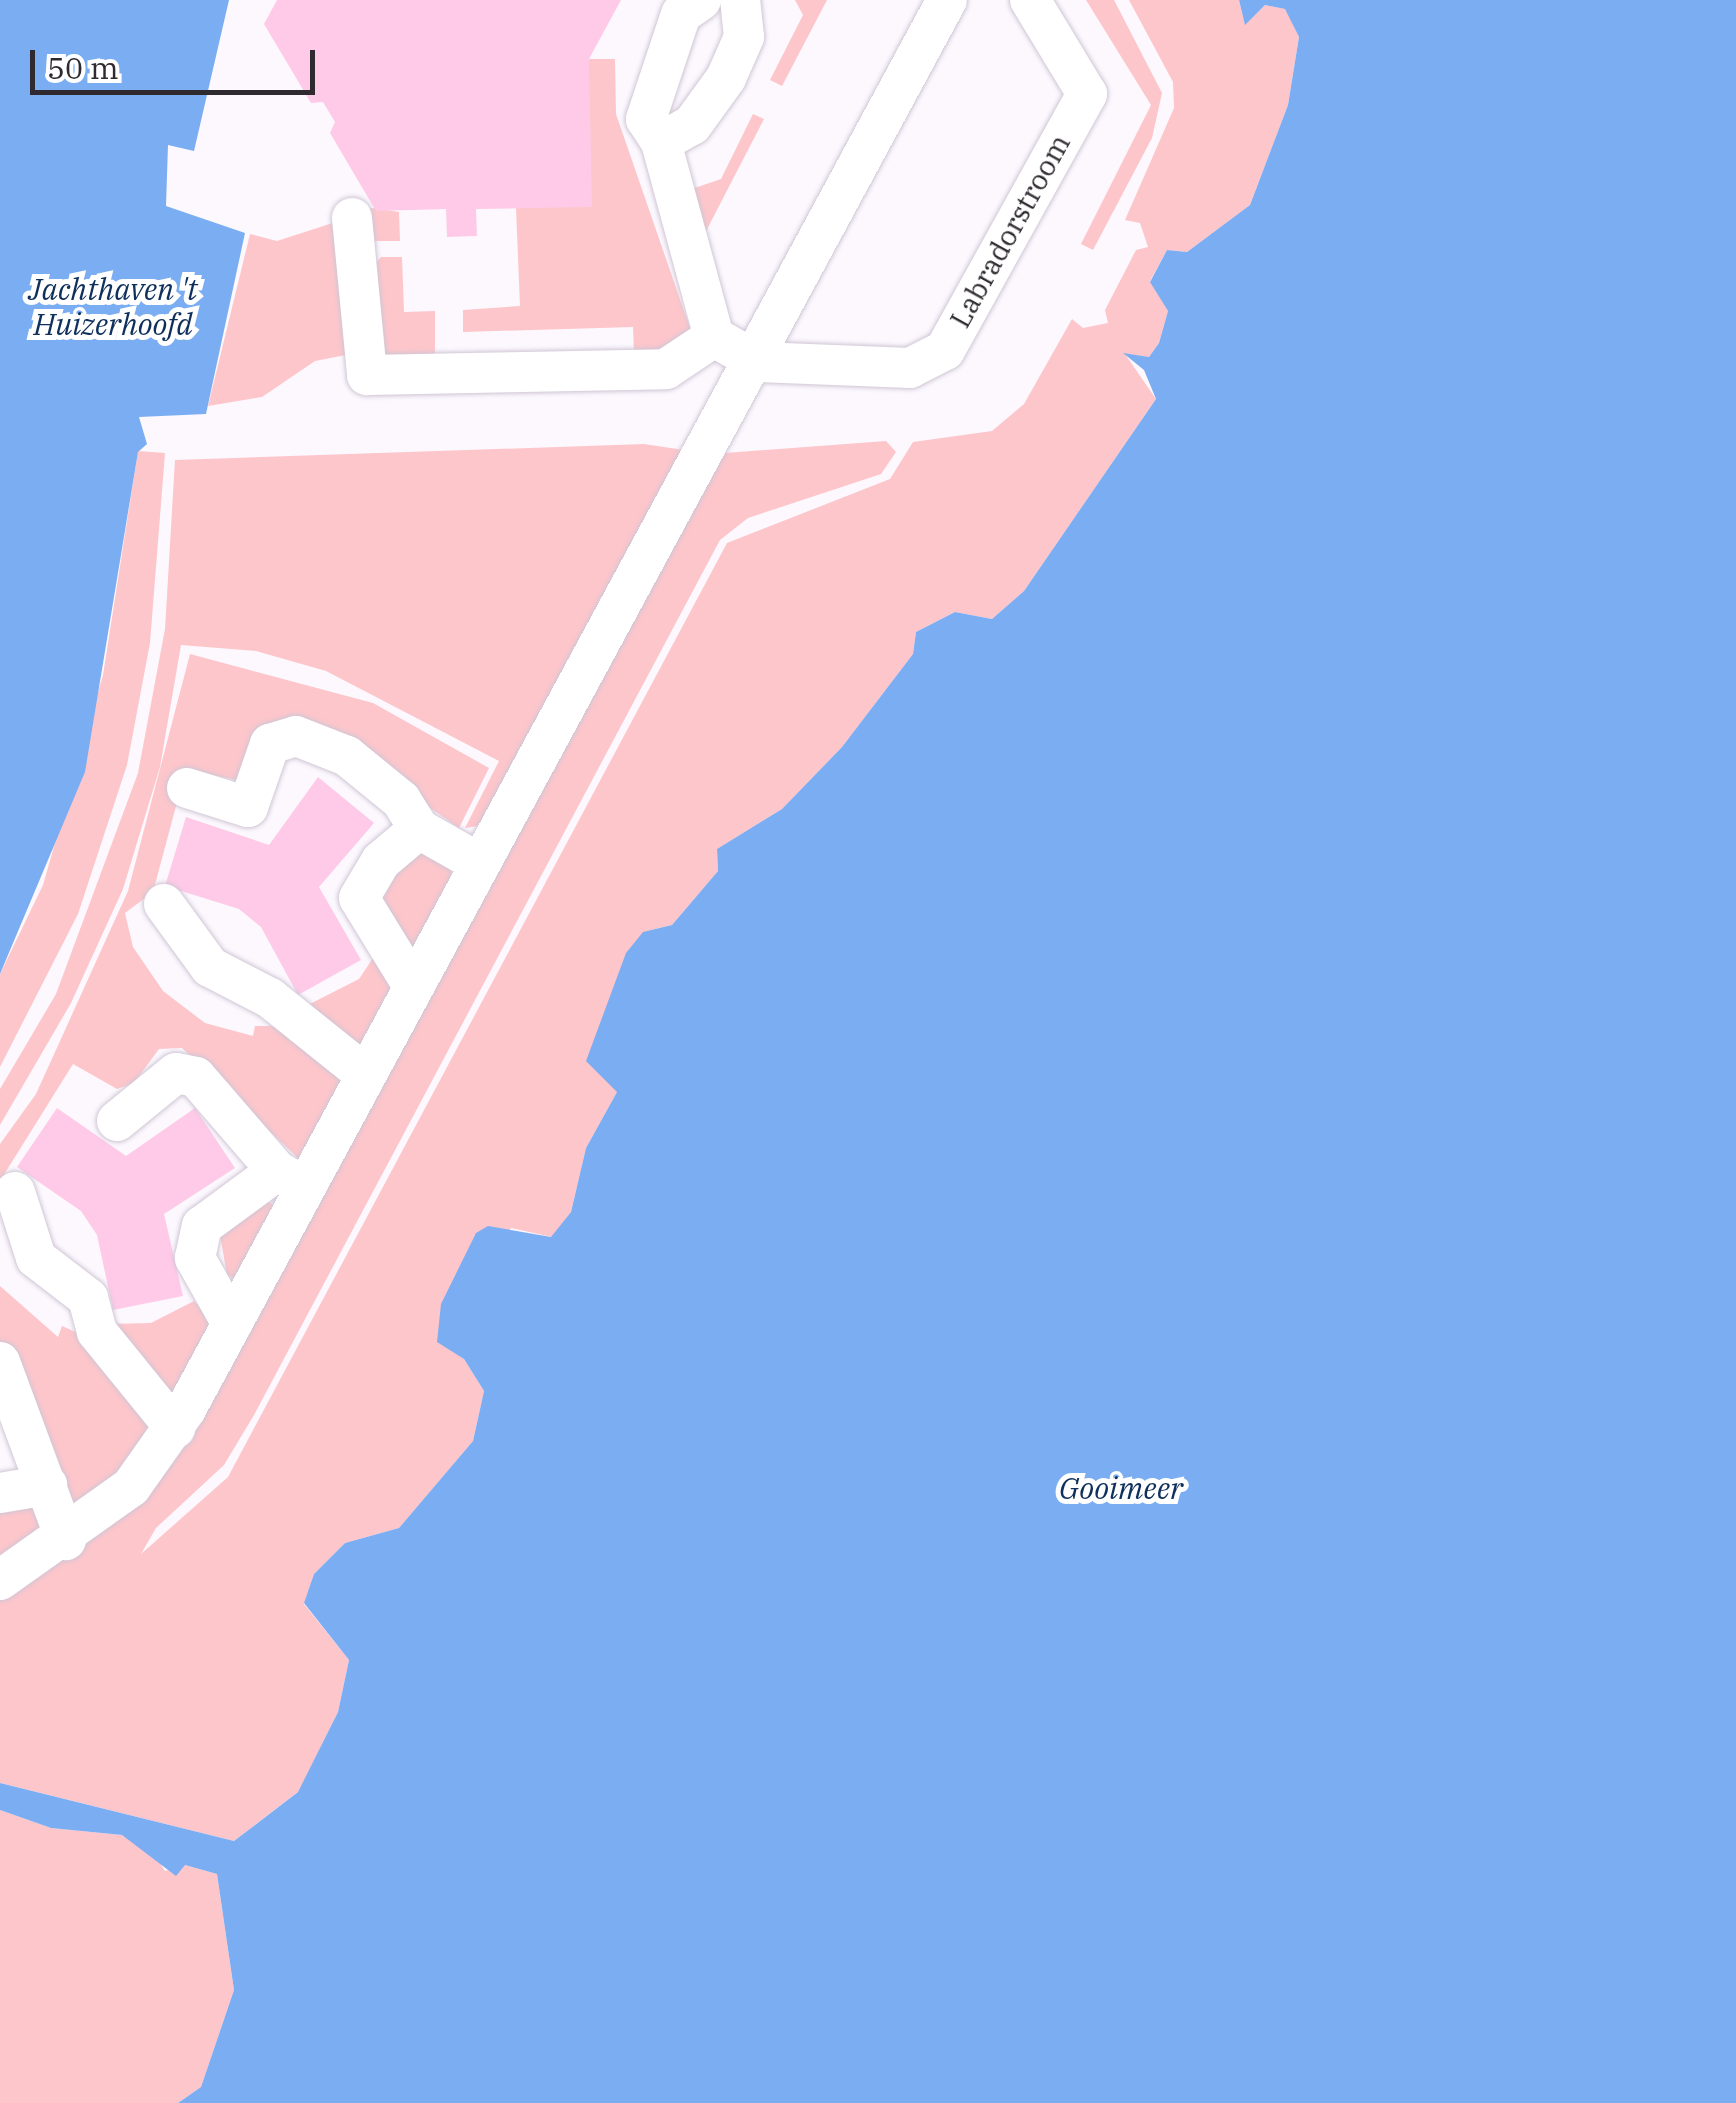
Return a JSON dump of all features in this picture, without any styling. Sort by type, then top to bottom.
[{"type":"street","points":[[352,218],[367,374],[666,368],[714,337],[660,142],[646,119],[651,88],[681,14],[702,0]]},
{"type":"street","points":[[660,142],[692,125],[726,78],[744,36],[740,0]]},
{"type":"street","points":[[0,1580],[66,1540],[131,1487],[174,1428],[232,1324],[290,1179],[365,1074],[758,362],[948,0]]},
{"type":"street","name":"Labradorstroom","points":[[714,337],[758,362],[910,368],[945,350],[1087,94],[1030,0]]},
{"type":"street","points":[[188,788],[248,807],[270,744],[296,736],[348,756],[401,800],[419,830],[479,863]]},
{"type":"street","points":[[414,986],[359,898],[381,861],[419,830]]},
{"type":"street","points":[[164,904],[210,967],[270,998],[365,1074]]},
{"type":"street","points":[[117,1121],[176,1073],[196,1077],[290,1179]]},
{"type":"street","points":[[232,1324],[195,1258],[202,1226],[290,1179]]},
{"type":"street","points":[[15,1192],[36,1258],[88,1298],[97,1332],[174,1428]]},
{"type":"street","points":[[0,1362],[66,1540]]},
{"type":"street","points":[[0,1493],[47,1485]]},
{"type":"shaded area","points":[[795,0],[827,0],[782,86],[770,80],[803,15]]},
{"type":"shaded area","points":[[1086,0],[1114,0],[1162,93],[1152,138],[1093,250],[1081,244],[1151,105]]},
{"type":"shaded area","points":[[1129,0],[1239,0],[1245,24],[1265,5],[1286,9],[1299,37],[1288,105],[1250,205],[1187,252],[1167,250],[1150,281],[1168,311],[1159,343],[1149,357],[1125,354],[1156,399],[1024,591],[992,619],[955,612],[916,632],[913,654],[842,747],[782,809],[717,849],[718,871],[672,925],[644,932],[617,1092],[586,1148],[571,1212],[552,1237],[511,1228],[438,1341],[464,1359],[484,1391],[473,1441],[399,1528],[345,1543],[314,1574],[304,1604],[349,1660],[338,1712],[299,1791],[234,1841],[0,1783],[0,1595],[92,1539],[725,453],[886,441],[896,452],[881,474],[748,518],[720,540],[254,1415],[224,1465],[156,1528],[141,1554],[228,1477],[727,543],[890,479],[913,442],[992,431],[1024,404],[1072,319],[1083,328],[1108,323],[1105,310],[1136,250],[1148,247],[1140,223],[1125,220],[1174,108],[1173,82]]},
{"type":"shaded area","points":[[589,59],[615,59],[616,114],[692,334],[656,355],[634,354],[633,327],[463,332],[463,310],[520,306],[516,208]]},
{"type":"shaded area","points":[[753,114],[764,119],[703,237],[686,191],[721,179]]},
{"type":"shaded area","points":[[372,208],[399,212],[400,241],[366,241],[362,211]]},
{"type":"shaded area","points":[[345,219],[351,354],[315,361],[262,397],[208,406],[250,234],[277,241]]},
{"type":"shaded area","points":[[381,257],[402,257],[404,312],[435,311],[435,360],[389,362],[368,342],[365,275]]},
{"type":"shaded area","points":[[644,444],[684,450],[479,826],[465,828],[499,761],[326,671],[256,651],[181,645],[160,767],[123,889],[71,1003],[0,1125],[0,1089],[56,994],[138,773],[165,629],[175,460]]},
{"type":"shaded area","points":[[138,451],[165,453],[150,643],[127,765],[78,914],[0,1067],[0,974],[43,885],[103,675]]},
{"type":"shaded area","points":[[190,654],[373,703],[489,768],[459,828],[322,733],[236,780],[186,769],[153,892],[125,913],[133,947],[163,991],[205,1023],[253,1036],[255,1026],[278,1026],[344,1081],[301,1161],[182,1048],[159,1049],[134,1083],[117,1089],[73,1064],[0,1181],[0,1144],[36,1094],[128,891]]},
{"type":"shaded area","points":[[424,849],[446,859],[453,877],[412,954],[380,906],[381,877]]},
{"type":"shaded area","points":[[375,955],[396,984],[363,1047],[304,1007],[359,979]]},
{"type":"shaded area","points":[[266,1200],[277,1208],[239,1281],[227,1275],[220,1235]]},
{"type":"shaded area","points":[[0,1286],[58,1337],[62,1326],[80,1334],[151,1428],[129,1466],[78,1513],[0,1343]]},
{"type":"shaded area","points":[[194,1301],[215,1324],[174,1398],[108,1324],[151,1323]]},
{"type":"shaded area","points":[[35,1504],[48,1533],[0,1562],[0,1505]]},
{"type":"shaded area","points":[[0,1810],[51,1828],[122,1835],[151,1849],[165,1871],[185,1865],[217,1874],[234,1990],[201,2087],[178,2103],[0,2103]]},
{"type":"water","name":"Jachthaven 't Huizerhoofd","points":[[0,0],[229,0],[194,151],[168,145],[166,206],[245,233],[206,414],[139,417],[147,444],[138,452],[85,772],[0,974]]},
{"type":"water","name":"Gooimeer","points":[[1239,0],[1736,0],[1736,2103],[178,2103],[201,2087],[234,1990],[217,1874],[185,1865],[176,1876],[122,1835],[51,1828],[0,1810],[0,1783],[234,1841],[298,1792],[338,1712],[349,1660],[304,1603],[314,1574],[345,1543],[399,1528],[473,1441],[484,1391],[464,1359],[437,1342],[441,1304],[476,1233],[488,1226],[551,1237],[571,1212],[586,1148],[617,1092],[586,1061],[626,953],[643,932],[672,925],[718,871],[717,849],[782,809],[842,747],[913,654],[916,632],[955,612],[992,619],[1024,591],[1156,399],[1144,370],[1123,353],[1149,357],[1159,343],[1168,311],[1150,282],[1167,250],[1187,252],[1250,205],[1288,105],[1299,37],[1285,9],[1265,5],[1245,25]]},
{"type":"building","points":[[277,0],[621,0],[589,59],[592,207],[476,209],[477,236],[447,237],[446,209],[376,211],[330,133],[335,122],[323,102],[311,103],[264,24]]},
{"type":"building","points":[[318,777],[374,823],[319,887],[361,960],[298,995],[261,927],[239,909],[165,886],[186,817],[269,845]]},
{"type":"building","points":[[57,1108],[126,1156],[195,1108],[235,1168],[164,1214],[183,1296],[113,1310],[97,1235],[81,1211],[17,1167]]}]
